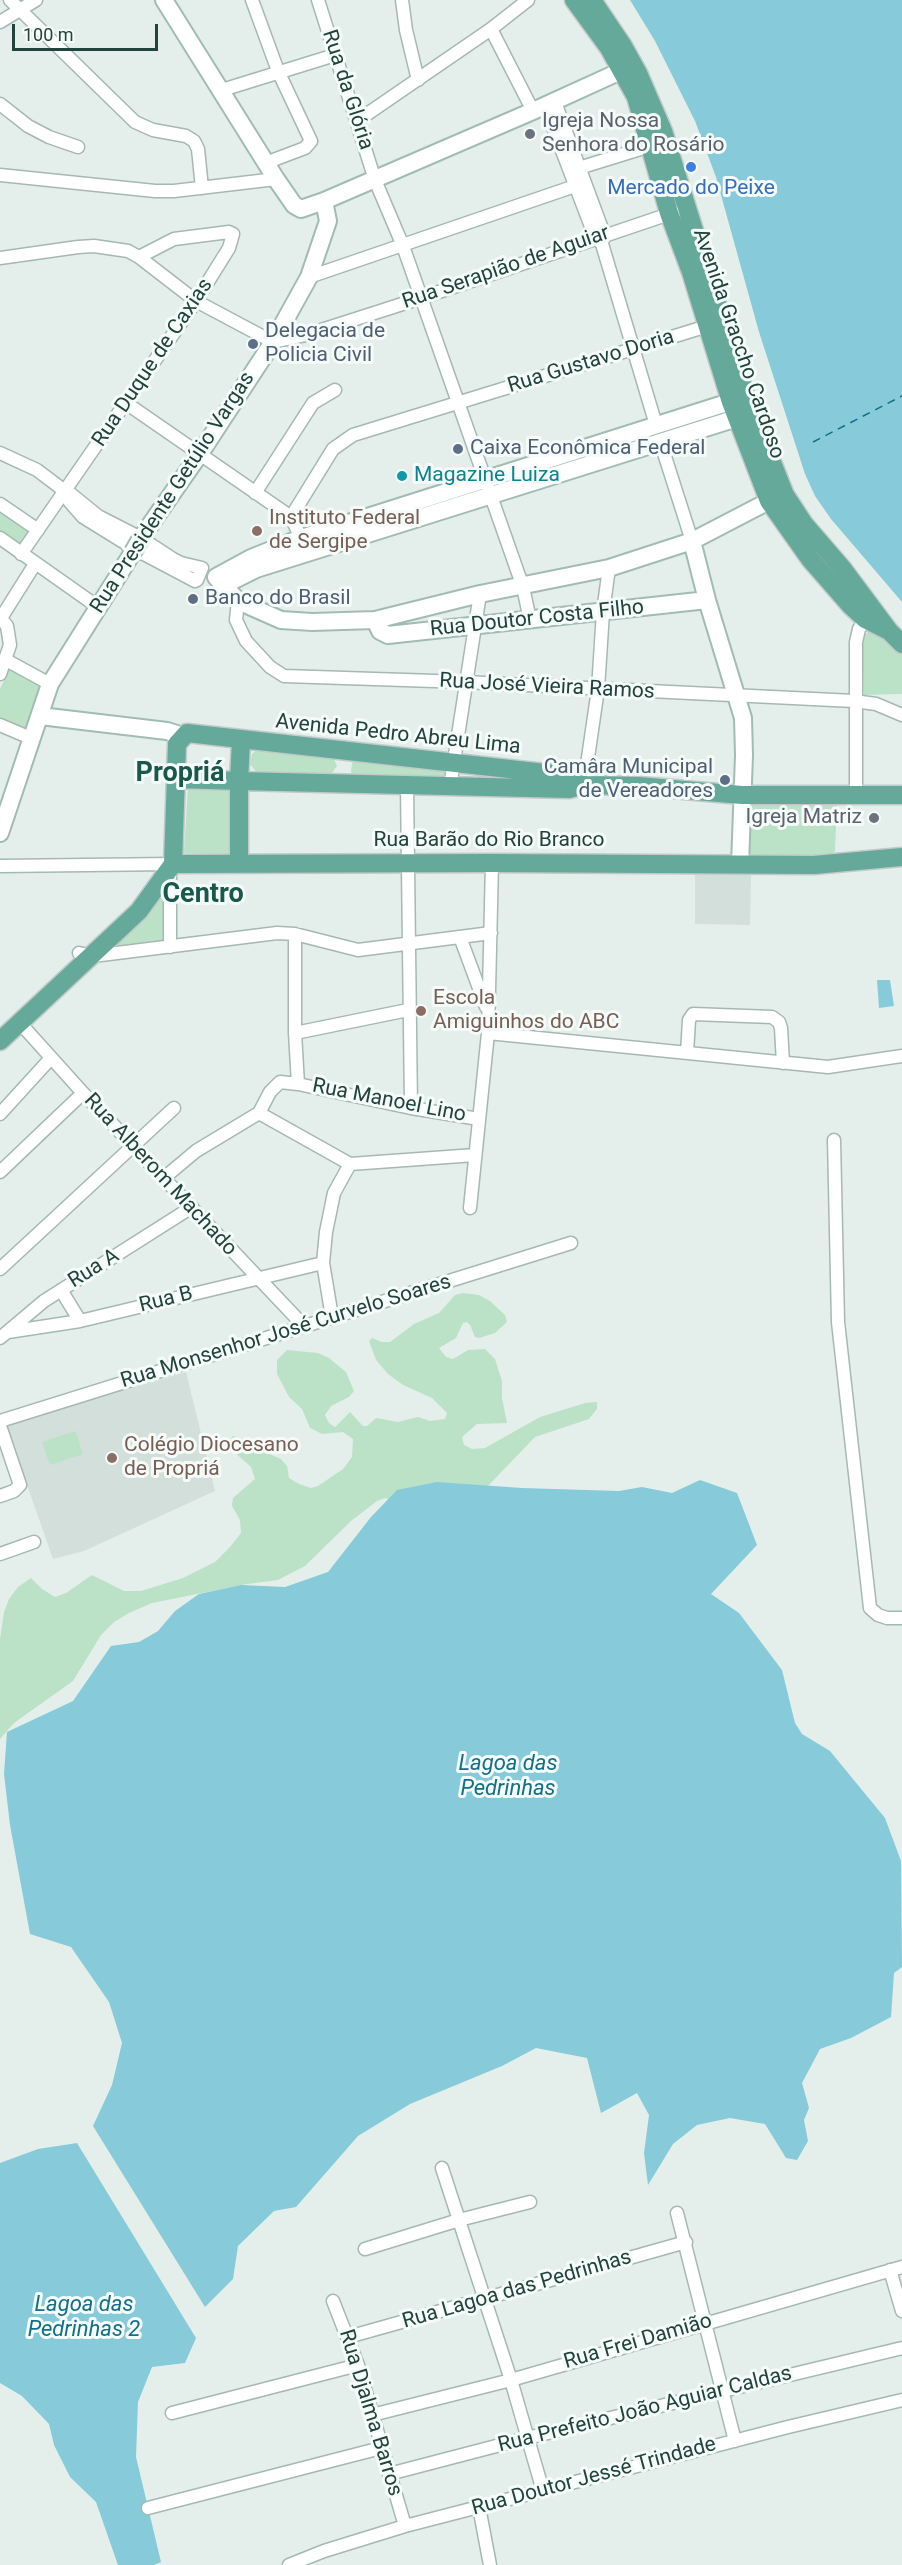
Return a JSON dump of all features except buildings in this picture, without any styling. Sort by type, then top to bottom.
[{"type":"main road","name":"Avenida Graccho Cardoso","points":[[574,0],[623,70],[636,96],[650,146],[664,162],[688,208],[716,323],[769,501],[810,559],[869,613]]},
{"type":"main road","name":"Avenida Graccho Cardoso","points":[[592,0],[638,73],[664,162],[669,213],[716,323]]},
{"type":"main road","name":"Avenida Graccho Cardoso","points":[[742,408],[794,511],[869,613]]},
{"type":"main road","points":[[869,613],[895,637]]},
{"type":"main road","name":"Avenida Pedro Abreu Lima","points":[[183,736],[194,732],[241,741],[572,776],[584,785]]},
{"type":"main road","points":[[0,1026],[139,911],[172,866],[177,744],[183,736]]},
{"type":"main road","points":[[239,863],[241,741]]},
{"type":"main road","points":[[341,784],[344,752]]},
{"type":"main road","name":"Avenida Pedro Abreu Lima","points":[[176,779],[569,789],[584,785],[648,786],[741,795],[902,795]]},
{"type":"main road","name":"Rua Barão do Rio Branco","points":[[172,866],[239,863],[814,865],[902,857]]},
{"type":"main road","points":[[0,1041],[86,955]]},
{"type":"street","points":[[9,0],[135,122],[153,130],[186,136],[194,141],[198,149],[202,188]]},
{"type":"street","points":[[0,22],[36,0]]},
{"type":"street","points":[[164,0],[268,162],[276,179],[298,208],[306,208],[375,180],[623,70]]},
{"type":"street","points":[[252,0],[278,71],[311,141],[305,148],[268,162]]},
{"type":"street","name":"Rua da Glória","points":[[318,0],[375,180],[403,246],[459,403],[523,587],[530,620]]},
{"type":"street","points":[[402,0],[406,30],[418,80]]},
{"type":"street","points":[[357,121],[491,29],[528,0]]},
{"type":"street","points":[[491,29],[544,106],[579,168],[656,424]]},
{"type":"street","points":[[222,90],[335,55]]},
{"type":"street","points":[[544,106],[575,186],[600,239]]},
{"type":"street","points":[[2,110],[49,137],[78,147]]},
{"type":"street","points":[[579,168],[650,146]]},
{"type":"street","points":[[0,175],[155,191],[276,179]]},
{"type":"street","points":[[309,277],[575,186]]},
{"type":"street","name":"Rua Presidente Getúlio Vargas","points":[[0,833],[50,684],[136,544],[200,455],[273,342],[309,277],[328,221],[324,201]]},
{"type":"street","name":"Rua Serapião de Aguiar","points":[[273,342],[306,335],[421,298],[688,208]]},
{"type":"street","name":"Rua Duque de Caxias","points":[[21,554],[195,302],[229,248],[233,237],[232,232],[174,239],[139,257]]},
{"type":"street","points":[[0,258],[94,246],[128,251],[139,257],[195,302],[273,342]]},
{"type":"street","name":"Rua Gustavo Doria","points":[[291,518],[323,462],[333,449],[353,435],[716,323]]},
{"type":"street","points":[[255,493],[313,403],[335,390]]},
{"type":"street","points":[[126,404],[291,518],[301,538]]},
{"type":"street","points":[[254,563],[301,538],[656,424],[675,418],[742,408]]},
{"type":"street","points":[[213,578],[254,563],[490,497],[683,437],[742,408]]},
{"type":"street","points":[[675,418],[683,437]]},
{"type":"street","points":[[661,444],[692,541],[745,732],[740,865]]},
{"type":"street","points":[[0,453],[30,466],[66,490],[136,544],[181,563],[202,568],[238,601],[270,616],[290,622],[375,620],[480,594],[609,568],[692,541],[769,501]]},
{"type":"street","points":[[0,504],[38,530]]},
{"type":"street","points":[[0,538],[98,606]]},
{"type":"street","points":[[0,674],[6,660],[10,634],[0,617],[35,564]]},
{"type":"street","points":[[584,785],[598,689],[603,612],[609,568]]},
{"type":"street","points":[[450,787],[480,594]]},
{"type":"street","name":"Rua Doutor Costa Filho","points":[[375,620],[380,631],[388,634],[474,627],[707,600]]},
{"type":"street","name":"Rua José Vieira Ramos","points":[[238,601],[236,612],[240,632],[254,651],[280,675],[854,701],[876,704],[902,715]]},
{"type":"street","points":[[856,794],[854,701],[856,642],[869,613]]},
{"type":"street","points":[[6,660],[50,684]]},
{"type":"street","points":[[40,716],[167,731],[183,736]]},
{"type":"street","points":[[0,725],[33,739]]},
{"type":"street","points":[[407,786],[407,945],[411,1108]]},
{"type":"street","points":[[470,1209],[488,1033],[492,863]]},
{"type":"street","points":[[0,866],[172,866],[170,947]]},
{"type":"street","points":[[86,955],[170,947],[261,934],[295,934],[358,950],[491,933]]},
{"type":"street","points":[[165,1178],[196,1151],[259,1113],[277,1084],[283,1082],[298,1084],[295,1033],[295,934]]},
{"type":"street","points":[[460,937],[488,1014]]},
{"type":"street","points":[[295,1033],[408,1010]]},
{"type":"street","points":[[687,1053],[691,1016],[697,1012],[776,1020],[781,1028],[783,1063]]},
{"type":"street","name":"Rua Alberom Machado","points":[[20,1023],[83,1093],[303,1325]]},
{"type":"street","points":[[488,1033],[828,1067],[902,1056]]},
{"type":"street","points":[[0,1114],[51,1058]]},
{"type":"street","name":"Rua Manoel Lino","points":[[298,1084],[411,1108],[479,1119]]},
{"type":"street","points":[[0,1172],[83,1093]]},
{"type":"street","points":[[0,1269],[174,1108]]},
{"type":"street","points":[[259,1113],[350,1164],[475,1155]]},
{"type":"street","points":[[834,1140],[838,1322],[870,1608],[878,1615],[887,1618],[902,1618]]},
{"type":"street","points":[[332,1317],[323,1263],[330,1207],[340,1178],[350,1164]]},
{"type":"street","name":"Rua A","points":[[4,1335],[61,1290],[192,1207]]},
{"type":"street","name":"Rua Monsenhor José Curvelo Soares","points":[[0,1420],[571,1243]]},
{"type":"street","name":"Rua B","points":[[4,1335],[80,1321],[323,1263]]},
{"type":"street","points":[[61,1290],[80,1321]]},
{"type":"street","points":[[0,1426],[18,1478],[18,1487],[0,1496]]},
{"type":"street","points":[[0,1554],[34,1542]]},
{"type":"street","points":[[442,2168],[511,2380],[543,2491]]},
{"type":"street","points":[[365,2249],[459,2220],[530,2202]]},
{"type":"street","points":[[677,2213],[735,2441]]},
{"type":"street","name":"Rua Lagoa das Pedrinhas","points":[[348,2337],[686,2242]]},
{"type":"street","points":[[896,2269],[902,2311]]},
{"type":"street","name":"Rua Frei Damião","points":[[372,2415],[511,2380],[896,2269]]},
{"type":"street","name":"Rua Djalma Barros","points":[[333,2301],[358,2366],[405,2526]]},
{"type":"street","name":"Rua Prefeito João Aguiar Caldas","points":[[389,2474],[527,2438],[902,2348]]},
{"type":"street","points":[[172,2413],[358,2366]]},
{"type":"street","name":"Rua Doutor Jessé Trindade","points":[[289,2565],[324,2551],[405,2526],[902,2400]]},
{"type":"street","points":[[148,2508],[381,2448]]},
{"type":"street","points":[[480,2507],[490,2565]]},
{"type":"shaded area","points":[[695,874],[751,875],[750,925],[695,924]]},
{"type":"shaded area","name":"Colégio Diocesano de Propriá","points":[[186,1372],[215,1491],[84,1551],[53,1559],[6,1425]]},
{"type":"green space","points":[[0,511],[28,532],[29,536],[23,544],[18,545],[0,532]]},
{"type":"green space","points":[[870,630],[881,632],[902,653],[902,694],[864,695],[862,638]]},
{"type":"green space","points":[[10,667],[44,684],[27,733],[0,721],[0,689]]},
{"type":"green space","points":[[259,748],[332,755],[337,766],[329,777],[260,777],[250,764],[252,754]]},
{"type":"green space","points":[[357,758],[444,770],[445,773],[441,781],[354,776],[351,772],[352,763]]},
{"type":"green space","points":[[188,786],[231,787],[229,854],[184,853]]},
{"type":"green space","points":[[750,803],[837,803],[835,851],[829,857],[745,858]]},
{"type":"green space","points":[[164,888],[165,941],[106,952]]},
{"type":"green space","points":[[463,1293],[479,1295],[490,1301],[505,1315],[507,1322],[495,1333],[479,1338],[475,1337],[467,1322],[463,1323],[456,1338],[439,1348],[446,1357],[453,1359],[468,1350],[485,1349],[495,1359],[502,1381],[502,1398],[507,1423],[477,1424],[462,1437],[464,1445],[472,1449],[485,1448],[540,1417],[585,1403],[597,1402],[597,1409],[589,1419],[535,1437],[486,1488],[394,1501],[385,1498],[377,1501],[351,1521],[305,1566],[278,1580],[152,1603],[129,1613],[114,1622],[101,1635],[73,1681],[14,1723],[0,1739],[0,1639],[4,1612],[9,1599],[18,1587],[31,1578],[55,1597],[66,1593],[92,1575],[124,1591],[141,1591],[183,1578],[215,1562],[241,1533],[240,1520],[232,1506],[233,1498],[255,1479],[251,1467],[232,1450],[228,1442],[233,1436],[246,1439],[260,1450],[281,1459],[287,1466],[289,1478],[311,1488],[318,1486],[343,1469],[352,1457],[353,1439],[343,1432],[322,1434],[310,1428],[302,1409],[289,1397],[277,1374],[277,1360],[287,1350],[318,1353],[329,1358],[346,1372],[354,1391],[349,1397],[331,1406],[325,1415],[329,1423],[335,1427],[350,1412],[363,1426],[367,1426],[376,1418],[398,1422],[418,1417],[430,1421],[445,1419],[447,1413],[432,1398],[403,1385],[388,1374],[376,1360],[369,1341],[372,1338],[390,1342],[414,1324],[439,1313],[455,1295]]},
{"type":"green space","points":[[75,1431],[83,1454],[50,1465],[42,1442]]},
{"type":"water","points":[[630,0],[902,0],[902,602],[831,519],[815,496],[805,474],[759,332],[716,177],[695,121],[655,41]]},
{"type":"water","points":[[877,980],[890,980],[894,1006],[879,1008]]},
{"type":"water","name":"Lagoa das Pedrinhas","points":[[700,1480],[737,1493],[757,1545],[711,1594],[739,1613],[782,1670],[795,1723],[802,1734],[830,1751],[885,1818],[901,1861],[902,1967],[894,1973],[891,2017],[851,2038],[820,2049],[802,2083],[809,2108],[804,2120],[808,2141],[797,2160],[786,2158],[765,2124],[730,2118],[697,2125],[673,2144],[648,2185],[644,2153],[649,2115],[637,2093],[601,2113],[587,2058],[536,2048],[502,2066],[410,2104],[358,2136],[296,2207],[274,2211],[238,2246],[233,2279],[205,2307],[93,2126],[112,2085],[122,2043],[109,2002],[71,1947],[30,1934],[10,1825],[4,1774],[7,1732],[73,1701],[111,1646],[139,1642],[158,1631],[175,1611],[199,1594],[241,1585],[285,1587],[328,1572],[371,1517],[397,1490],[437,1482],[619,1491],[642,1487],[672,1493]]},
{"type":"water","name":"Lagoa das Pedrinhas 2","points":[[77,2143],[196,2338],[185,2363],[152,2367],[138,2402],[136,2457],[161,2562],[154,2565],[118,2565],[96,2502],[70,2477],[54,2445],[49,2424],[22,2396],[0,2383],[0,2163],[38,2149]]},
{"type":"ferry route","points":[[813,442],[902,396]]},
{"type":"place","name":"Igreja Nossa Senhora do Rosário","points":[[530,134]]},
{"type":"place","name":"Mercado do Peixe","points":[[691,167]]},
{"type":"place","name":"Delegacia de Policia Civil","points":[[253,344]]},
{"type":"place","name":"Caixa Econômica Federal","points":[[458,449]]},
{"type":"place","name":"Magazine Luiza","points":[[402,476]]},
{"type":"place","name":"Instituto Federal de Sergipe","points":[[257,531]]},
{"type":"place","name":"Banco do Brasil","points":[[193,599]]},
{"type":"place","name":"Camâra Municipal de Vereadores","points":[[725,780]]},
{"type":"place","name":"Igreja Matriz","points":[[874,818]]},
{"type":"place","name":"Escola Amiguinhos do ABC","points":[[421,1011]]},
{"type":"place","name":"Colégio Diocesano de Propriá","points":[[112,1458]]},
{"type":"district","name":"Propriá","points":[[180,774]]},
{"type":"district","name":"Centro","points":[[203,895]]}]
